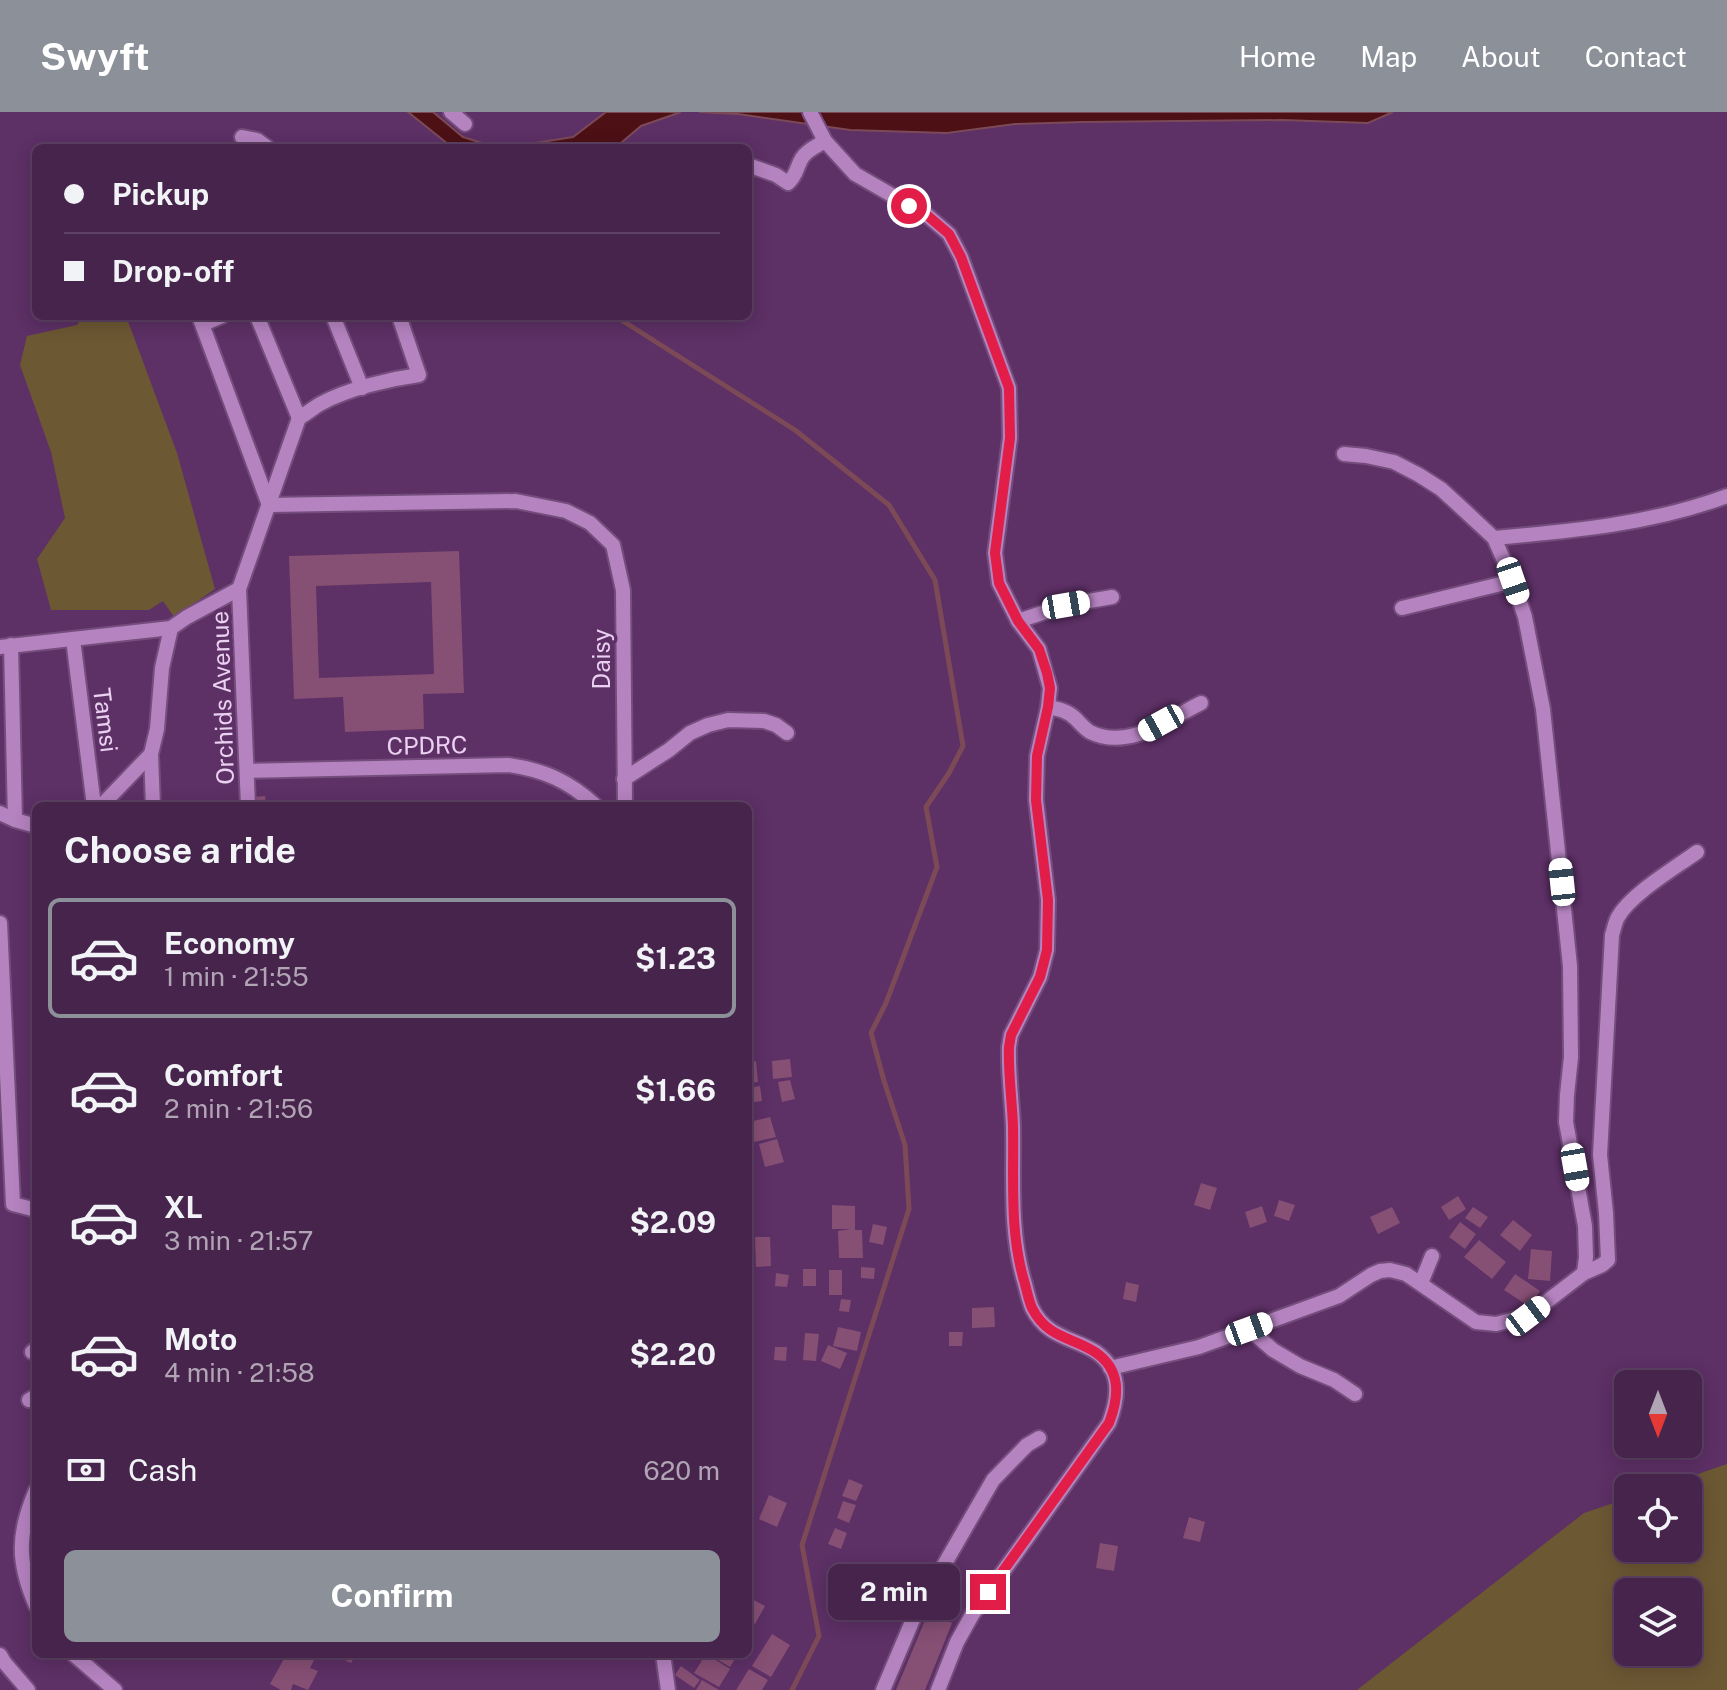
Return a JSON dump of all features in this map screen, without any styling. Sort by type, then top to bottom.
[{"type":"street","points":[[451,112],[465,124]]},
{"type":"street","points":[[810,112],[822,137],[855,174],[928,216],[949,234],[961,257],[1009,388],[1010,438],[995,553],[999,583],[1018,621],[1039,649],[1050,688],[1037,756],[1036,800],[1048,900],[1047,950],[1040,977],[1011,1035],[1009,1047],[1013,1129],[1012,1216],[1021,1272],[1032,1308],[1056,1335],[1097,1353],[1116,1380],[1116,1407],[1109,1423],[972,1615],[957,1642],[938,1690]]},
{"type":"street","points":[[242,137],[262,144]]},
{"type":"street","points":[[752,166],[788,183],[796,175],[802,158],[822,137]]},
{"type":"street","points":[[201,320],[269,505]]},
{"type":"street","points":[[259,320],[299,418]]},
{"type":"street","points":[[335,320],[362,388]]},
{"type":"street","points":[[15,820],[5,646],[171,628],[239,589],[299,418],[321,403],[362,388],[419,375],[400,320]]},
{"type":"street","points":[[1344,454],[1394,462],[1441,489],[1494,538],[1525,617],[1543,709],[1569,952],[1571,1057],[1566,1122],[1585,1226],[1584,1273]]},
{"type":"street","points":[[1494,538],[1600,528],[1648,519],[1727,496]]},
{"type":"street","name":"Daisy","points":[[269,505],[516,501],[566,511],[590,523],[613,545],[623,590],[625,802]]},
{"type":"street","points":[[1402,608],[1513,581]]},
{"type":"street","name":"Orchids Avenue","points":[[239,589],[248,802]]},
{"type":"street","points":[[1018,621],[1066,605],[1112,597]]},
{"type":"street","points":[[153,802],[151,754],[157,729],[162,668],[171,628]]},
{"type":"street","name":"Tamsi","points":[[73,639],[93,802]]},
{"type":"street","points":[[1048,707],[1064,710],[1085,729],[1096,734],[1127,737],[1146,732],[1201,703]]},
{"type":"street","points":[[624,779],[690,733],[708,725],[728,720],[764,721],[787,733]]},
{"type":"street","points":[[105,802],[151,754]]},
{"type":"street","name":"CPDRC","points":[[247,771],[508,765],[533,768],[554,776],[591,802]]},
{"type":"street","points":[[0,813],[32,825]]},
{"type":"street","points":[[1110,1368],[1199,1347],[1339,1296],[1380,1271],[1406,1274],[1476,1322],[1496,1324],[1528,1316],[1584,1273],[1608,1260],[1600,1155],[1612,935],[1617,918],[1626,907],[1697,852]]},
{"type":"street","points":[[0,923],[13,1204],[32,1209]]},
{"type":"street","points":[[1421,1283],[1432,1256]]},
{"type":"street","points":[[1249,1329],[1273,1350],[1300,1366],[1334,1380],[1355,1394]]},
{"type":"street","points":[[883,1690],[914,1617],[993,1480],[1027,1445],[1039,1438]]},
{"type":"street","points":[[32,1500],[21,1549],[22,1566],[32,1596]]},
{"type":"street","points":[[0,1655],[28,1690]]},
{"type":"street","points":[[78,1658],[115,1690]]},
{"type":"street","points":[[664,1658],[668,1690]]},
{"type":"shaded area","points":[[408,112],[433,112],[463,137],[485,144],[448,144]]},
{"type":"shaded area","points":[[606,112],[681,112],[641,126],[620,144],[529,144],[573,137]]},
{"type":"shaded area","points":[[699,112],[1393,112],[1368,123],[1283,120],[1083,122],[1015,124],[947,133],[850,130],[738,114]]},
{"type":"shaded area","points":[[80,320],[127,320],[177,453],[215,589],[174,617],[163,601],[149,610],[51,610],[37,559],[65,518],[51,452],[20,365],[27,336],[77,325]]},
{"type":"shaded area","points":[[1727,1464],[1727,1690],[1357,1690],[1584,1513],[1614,1503],[1614,1562],[1702,1562],[1702,1474],[1698,1474]]},
{"type":"building","points":[[459,551],[464,693],[423,694],[424,729],[345,732],[343,697],[294,699],[289,556]],"holes":[[[431,582],[434,674],[319,678],[316,586]]]},
{"type":"building","points":[[265,796],[266,802],[254,802],[254,797]]},
{"type":"building","points":[[790,1059],[792,1077],[773,1079],[772,1061]]},
{"type":"building","points":[[756,1061],[758,1082],[752,1083],[752,1062]]},
{"type":"building","points":[[790,1080],[795,1099],[782,1102],[778,1082]]},
{"type":"building","points":[[760,1086],[762,1101],[752,1102],[752,1087]]},
{"type":"building","points":[[770,1117],[776,1137],[754,1142],[752,1121]]},
{"type":"building","points":[[777,1139],[784,1162],[765,1167],[759,1144]]},
{"type":"building","points":[[1201,1183],[1217,1188],[1210,1210],[1194,1205]]},
{"type":"building","points":[[1458,1196],[1466,1209],[1449,1220],[1441,1207]]},
{"type":"building","points":[[1279,1200],[1295,1205],[1289,1221],[1274,1216]]},
{"type":"building","points":[[832,1205],[855,1206],[855,1230],[862,1230],[863,1258],[839,1258],[838,1231],[851,1229],[832,1229]]},
{"type":"building","points":[[1262,1206],[1267,1222],[1250,1228],[1245,1212]]},
{"type":"building","points":[[1392,1207],[1400,1223],[1378,1234],[1370,1217]]},
{"type":"building","points":[[1473,1207],[1488,1217],[1480,1228],[1465,1218]]},
{"type":"building","points":[[1513,1220],[1532,1235],[1520,1251],[1500,1235]]},
{"type":"building","points":[[1460,1222],[1476,1234],[1465,1249],[1449,1237]]},
{"type":"building","points":[[873,1224],[887,1227],[883,1245],[869,1242]]},
{"type":"building","points":[[755,1237],[770,1237],[771,1266],[756,1267]]},
{"type":"building","points":[[1479,1240],[1506,1262],[1492,1279],[1464,1257]]},
{"type":"building","points":[[1531,1249],[1552,1251],[1550,1281],[1528,1279]]},
{"type":"building","points":[[861,1267],[875,1268],[874,1279],[861,1278]]},
{"type":"building","points":[[803,1269],[816,1269],[816,1286],[803,1286]]},
{"type":"building","points":[[829,1270],[842,1270],[842,1295],[829,1295]]},
{"type":"building","points":[[776,1273],[789,1275],[787,1287],[775,1286]]},
{"type":"building","points":[[1515,1274],[1540,1291],[1530,1307],[1504,1290]]},
{"type":"building","points":[[1126,1282],[1139,1285],[1136,1302],[1123,1299]]},
{"type":"building","points":[[841,1299],[851,1300],[849,1312],[839,1311]]},
{"type":"building","points":[[994,1307],[995,1327],[972,1328],[972,1308]]},
{"type":"building","points":[[838,1327],[861,1332],[857,1351],[833,1346]]},
{"type":"building","points":[[949,1332],[963,1332],[962,1346],[949,1346]]},
{"type":"building","points":[[805,1333],[819,1334],[816,1361],[803,1360]]},
{"type":"building","points":[[828,1345],[847,1353],[840,1369],[821,1361]]},
{"type":"building","points":[[775,1347],[787,1347],[786,1361],[774,1360]]},
{"type":"building","points":[[849,1479],[863,1485],[856,1501],[842,1496]]},
{"type":"building","points":[[769,1495],[787,1503],[777,1527],[759,1519]]},
{"type":"building","points":[[843,1501],[856,1505],[849,1523],[837,1518]]},
{"type":"building","points":[[1189,1517],[1205,1522],[1200,1542],[1183,1538]]},
{"type":"building","points":[[835,1528],[847,1533],[841,1549],[828,1544]]},
{"type":"building","points":[[1100,1543],[1118,1546],[1114,1571],[1096,1568]]},
{"type":"building","points":[[752,1599],[765,1606],[755,1624],[752,1622]]},
{"type":"building","points":[[928,1613],[952,1623],[925,1690],[896,1690]]},
{"type":"building","points":[[772,1634],[790,1645],[771,1677],[752,1666]]},
{"type":"building","points":[[284,1658],[315,1658],[310,1668],[318,1671],[308,1690],[293,1684],[291,1690],[281,1690],[270,1684]]},
{"type":"building","points":[[703,1658],[712,1658],[730,1669],[719,1687],[694,1673]]},
{"type":"building","points":[[715,1658],[736,1658],[730,1667]]},
{"type":"building","points":[[681,1666],[700,1680],[694,1688],[675,1675]]},
{"type":"building","points":[[749,1669],[768,1680],[762,1690],[736,1690]]},
{"type":"building","points":[[702,1680],[719,1690],[696,1690]]},
{"type":"waterway","points":[[621,320],[795,430],[889,505],[935,580],[963,746],[926,807],[937,867],[886,1003],[871,1033],[905,1145],[909,1209],[802,1545],[819,1636],[792,1690]]},
{"type":"route","points":[[909,206],[928,216],[949,234],[961,257],[1009,388],[1010,438],[995,553],[999,583],[1018,621],[1039,649],[1050,688],[1037,756],[1036,800],[1048,900],[1047,950],[1040,977],[1011,1035],[1009,1047],[1015,1242],[1032,1308],[1056,1335],[1097,1353],[1116,1380],[1117,1394],[1116,1407],[1109,1423],[988,1592]]}]
